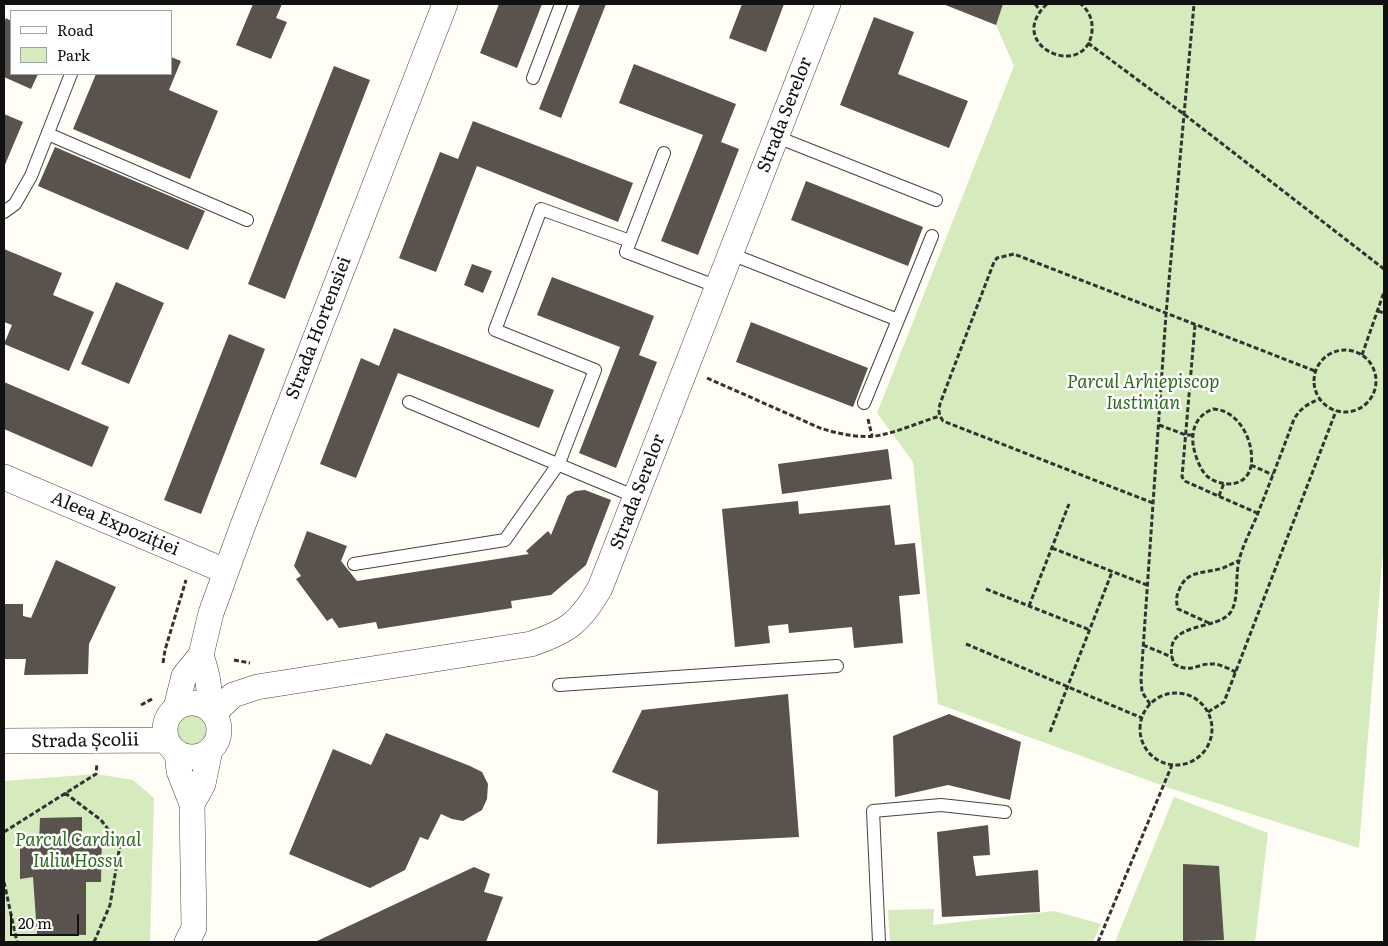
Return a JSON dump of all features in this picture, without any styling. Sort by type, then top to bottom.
[{"type":"street","name":"Strada Hortensiei","points":[[176,708],[184,676],[201,655],[211,613],[225,571],[445,4]]},
{"type":"street","name":"Strada Serelor","points":[[211,710],[233,695],[257,687],[530,644],[553,636],[573,624],[588,609],[600,588],[828,4]]},
{"type":"street","name":"Aleea Expoziției","points":[[4,477],[225,571]]},
{"type":"street","points":[[172,746],[185,756],[194,757],[210,750],[219,736],[220,728],[211,710],[210,681],[201,655]]},
{"type":"street","points":[[195,937],[192,804],[165,731],[166,722],[170,714],[184,704],[192,702],[201,704],[211,710]]},
{"type":"street","name":"Strada Școlii","points":[[4,741],[172,746]]},
{"type":"street","points":[[192,804],[203,784],[210,750]]},
{"type":"lane","points":[[533,78],[561,4]]},
{"type":"lane","points":[[4,212],[16,204],[31,176],[71,75]]},
{"type":"lane","points":[[48,134],[247,220]]},
{"type":"lane","points":[[777,137],[936,200]]},
{"type":"lane","points":[[664,153],[626,252],[718,287]]},
{"type":"lane","points":[[354,564],[505,540],[559,464],[595,370],[495,330],[541,209],[630,241]]},
{"type":"lane","points":[[864,403],[932,236]]},
{"type":"lane","points":[[731,254],[898,320]]},
{"type":"lane","points":[[409,402],[636,497]]},
{"type":"lane","points":[[559,686],[837,666]]},
{"type":"lane","points":[[879,942],[873,811],[941,805],[1005,812]]},
{"type":"path","points":[[1034,4],[1040,10]]},
{"type":"path","points":[[1047,4],[1040,10],[1036,18],[1036,36],[1040,45],[1047,52],[1065,57],[1074,55],[1082,50],[1092,35],[1091,16],[1081,4]]},
{"type":"path","points":[[1150,704],[1142,692],[1143,645],[1166,314],[1194,4]]},
{"type":"path","points":[[1088,43],[1384,269]]},
{"type":"path","points":[[1154,503],[943,421],[938,411],[940,402],[994,262],[998,258],[1014,254],[1315,371]]},
{"type":"path","points":[[1362,355],[1384,292]]},
{"type":"path","points":[[1378,311],[1384,313]]},
{"type":"path","points":[[1195,325],[1182,477],[1185,481],[1258,513]]},
{"type":"path","points":[[1344,350],[1354,351],[1362,355],[1369,361],[1374,370],[1376,380],[1371,398],[1364,406],[1346,412],[1336,411],[1327,406],[1315,391],[1315,371],[1320,362],[1326,356],[1344,350]]},
{"type":"path","points":[[686,368],[837,434],[880,435],[940,416]]},
{"type":"path","points":[[1236,672],[1211,663],[1190,669],[1181,668],[1174,664],[1172,646],[1177,637],[1188,630],[1225,618],[1232,611],[1239,561],[1294,419],[1306,404],[1320,399]]},
{"type":"path","points":[[1213,409],[1220,409],[1234,416],[1248,438],[1251,465],[1246,476],[1239,483],[1224,483],[1207,476],[1196,458],[1193,435],[1201,416],[1213,409]]},
{"type":"path","points":[[1208,712],[1224,702],[1336,411]]},
{"type":"path","points":[[1159,425],[1186,435],[1193,435]]},
{"type":"path","points":[[1251,465],[1273,475]]},
{"type":"path","points":[[1219,496],[1224,483]]},
{"type":"path","points":[[1029,606],[1069,504]]},
{"type":"path","points":[[1052,548],[1148,585]]},
{"type":"path","points":[[1210,623],[1178,609],[1176,603],[1182,582],[1190,575],[1224,568],[1239,561]]},
{"type":"path","points":[[1050,732],[1112,572]]},
{"type":"path","points":[[165,650],[187,575]]},
{"type":"path","points":[[986,589],[1090,630]]},
{"type":"path","points":[[966,644],[1142,718]]},
{"type":"path","points":[[1143,645],[1172,657]]},
{"type":"path","points":[[234,660],[254,663]]},
{"type":"path","points":[[1182,693],[1202,704],[1208,712],[1212,723],[1212,734],[1202,753],[1194,760],[1172,765],[1152,756],[1145,747],[1141,736],[1140,725],[1142,718],[1150,704],[1164,695],[1182,693]]},
{"type":"path","points":[[4,832],[96,774],[97,756]]},
{"type":"path","points":[[1098,942],[1172,765]]},
{"type":"path","points":[[65,793],[100,820],[120,845],[110,905],[94,942]]},
{"type":"path","points":[[4,882],[17,942]]},
{"type":"green space","name":"Parcul Arhiepiscop Iustinian","points":[[943,4],[1384,4],[1384,538],[1359,848],[1172,789],[938,704],[913,462],[877,413],[1014,66],[996,25]]},
{"type":"green space","points":[[192,713],[198,714],[203,718],[207,723],[207,735],[203,740],[198,744],[192,745],[186,744],[181,740],[177,735],[176,729],[177,723],[181,718],[186,714]]},
{"type":"green space","name":"Parcul Cardinal Iuliu Hossu","points":[[96,774],[133,780],[154,798],[150,942],[4,942],[4,781]]},
{"type":"green space","points":[[1174,797],[1268,833],[1255,942],[1115,942]]},
{"type":"green space","points":[[934,909],[933,925],[1054,911],[1101,924],[1093,942],[890,942],[888,910]]},
{"type":"building","points":[[253,4],[282,4],[276,18],[287,22],[271,59],[236,45]]},
{"type":"building","points":[[499,4],[542,4],[517,68],[480,53]]},
{"type":"building","points":[[580,4],[606,4],[561,118],[539,109]]},
{"type":"building","points":[[742,4],[784,4],[766,52],[729,38]]},
{"type":"building","points":[[943,4],[1003,4],[996,25]]},
{"type":"building","points":[[874,17],[914,32],[898,74],[968,101],[949,148],[840,105]]},
{"type":"building","points":[[6,18],[10,20],[10,75],[38,75],[31,89],[4,77],[4,23]]},
{"type":"building","points":[[172,57],[181,61],[169,90],[218,111],[190,179],[73,129],[96,75],[172,75]]},
{"type":"building","points":[[634,64],[736,104],[721,142],[739,149],[698,255],[661,241],[703,135],[619,103]]},
{"type":"building","points":[[334,66],[370,80],[285,299],[248,284]]},
{"type":"building","points":[[4,114],[23,122],[4,167]]},
{"type":"building","points":[[473,121],[633,183],[618,222],[477,166],[436,272],[399,258],[440,152],[458,159]]},
{"type":"building","points":[[55,147],[205,211],[188,250],[38,186]]},
{"type":"building","points":[[806,181],[923,227],[908,266],[791,220]]},
{"type":"building","points":[[4,249],[62,273],[53,295],[94,312],[69,371],[4,344],[12,325],[4,322]]},
{"type":"building","points":[[472,264],[492,271],[483,293],[464,285]]},
{"type":"building","points":[[552,277],[654,316],[639,355],[657,362],[616,468],[579,453],[620,347],[537,315]]},
{"type":"building","points":[[116,282],[164,303],[129,384],[81,364]]},
{"type":"building","points":[[751,322],[868,368],[853,407],[736,362]]},
{"type":"building","points":[[394,328],[554,390],[539,428],[398,373],[356,478],[320,464],[361,358],[379,366]]},
{"type":"building","points":[[229,334],[265,349],[201,514],[164,500]]},
{"type":"building","points":[[4,382],[109,427],[92,467],[4,429]]},
{"type":"building","points":[[888,449],[892,479],[782,494],[778,464]]},
{"type":"building","points":[[585,490],[611,500],[586,565],[551,595],[511,601],[512,608],[378,629],[376,622],[339,628],[332,618],[327,621],[296,579],[301,576],[294,566],[307,531],[347,546],[341,561],[357,581],[529,554],[526,551],[548,531],[551,535],[567,496],[575,491]]},
{"type":"building","points":[[798,501],[799,514],[890,505],[895,545],[915,543],[920,594],[899,596],[903,643],[854,648],[852,627],[789,633],[788,624],[768,626],[770,643],[735,647],[722,509]]},
{"type":"building","points":[[56,560],[116,587],[89,644],[88,674],[24,675],[26,659],[4,659],[4,604],[23,604],[23,616],[31,618]]},
{"type":"building","points":[[788,694],[799,837],[657,844],[658,791],[612,772],[642,710]]},
{"type":"building","points":[[949,714],[1021,742],[1010,800],[948,785],[895,797],[893,736]]},
{"type":"building","points":[[386,733],[482,772],[488,784],[487,799],[482,810],[463,821],[441,814],[428,840],[420,837],[405,870],[370,888],[289,854],[333,749],[371,765]]},
{"type":"building","points":[[82,817],[82,835],[102,834],[101,882],[86,882],[86,935],[37,934],[33,877],[20,879],[20,847],[39,845],[40,818]]},
{"type":"building","points":[[988,825],[990,855],[973,856],[976,876],[1038,870],[1040,912],[942,917],[937,832]]},
{"type":"building","points":[[1183,864],[1219,866],[1224,940],[1183,941]]},
{"type":"building","points":[[474,867],[490,874],[484,892],[503,897],[486,942],[317,941]]}]
